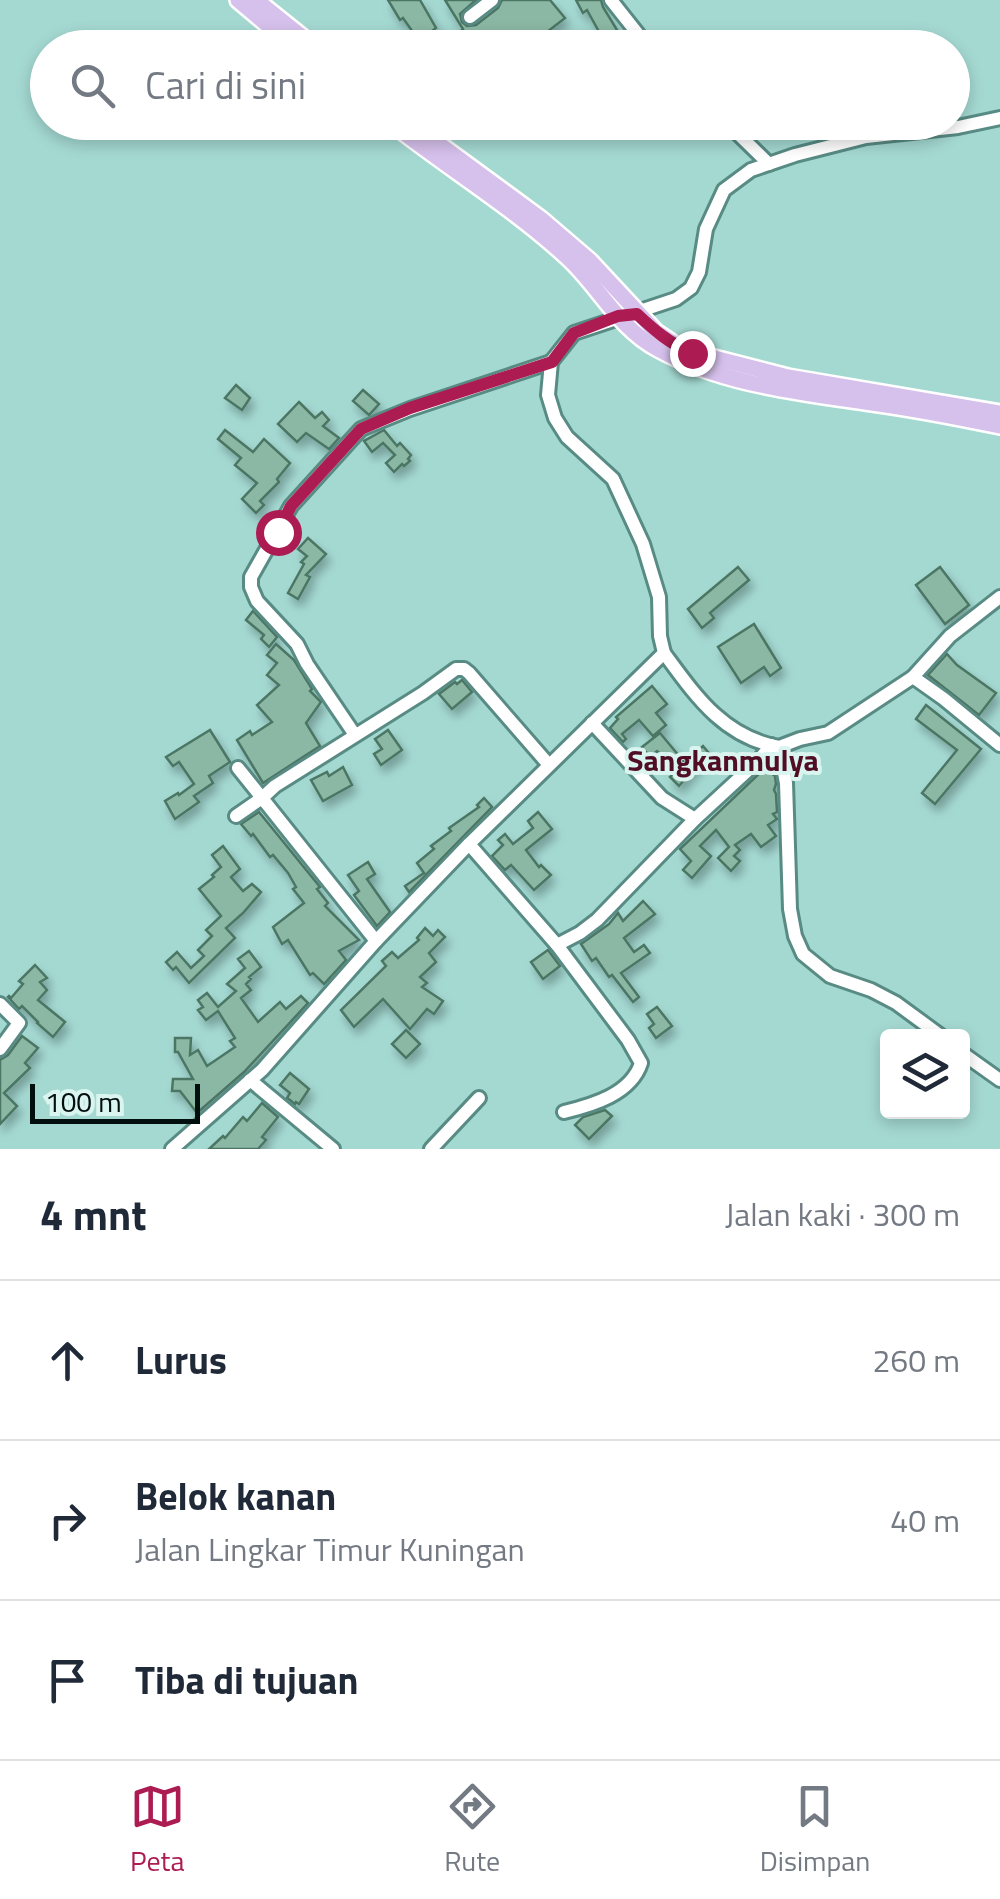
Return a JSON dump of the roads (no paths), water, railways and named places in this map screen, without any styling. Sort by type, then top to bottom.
[{"type":"main road","points":[[238,0],[273,30]]},
{"type":"main road","points":[[256,0],[294,30]]},
{"type":"main road","points":[[414,140],[536,230],[570,260],[639,338],[659,350],[708,371],[761,387],[916,409],[1000,426]]},
{"type":"main road","points":[[433,140],[541,219],[590,261],[637,314],[674,345],[788,377],[1000,413]]},
{"type":"street","points":[[470,17],[492,0]]},
{"type":"street","points":[[611,0],[635,30]]},
{"type":"street","points":[[970,125],[1000,118]]},
{"type":"street","points":[[744,140],[769,164]]},
{"type":"street","points":[[775,746],[738,731],[713,714],[664,653],[659,597],[644,544],[613,479],[566,437],[554,418],[548,395],[552,362],[574,333],[676,299],[691,288],[700,272],[706,229],[724,190],[751,170],[859,140]]},
{"type":"street","points":[[355,735],[297,644],[257,601],[251,578],[291,506],[361,429],[410,408],[552,362]]},
{"type":"street","points":[[557,945],[598,920],[695,819],[775,746],[828,733],[913,677],[950,636],[1000,597]]},
{"type":"street","points":[[172,1149],[250,1080],[470,844],[664,653]]},
{"type":"street","points":[[236,816],[275,786],[456,668],[464,669],[548,765]]},
{"type":"street","points":[[913,677],[1000,745]]},
{"type":"street","points":[[592,723],[662,798],[695,819]]},
{"type":"street","points":[[775,746],[786,783],[790,909],[803,954],[830,976],[896,1003],[931,1029]]},
{"type":"street","points":[[238,768],[376,941]]},
{"type":"street","points":[[470,844],[557,945],[641,1063],[634,1076],[613,1094],[564,1112]]},
{"type":"street","points":[[0,1004],[19,1023],[0,1050]]},
{"type":"street","points":[[970,1059],[1000,1080]]},
{"type":"street","points":[[250,1080],[333,1149]]},
{"type":"street","points":[[430,1149],[479,1098]]},
{"type":"district","name":"Sangkanmulya","points":[[723,760]]}]
